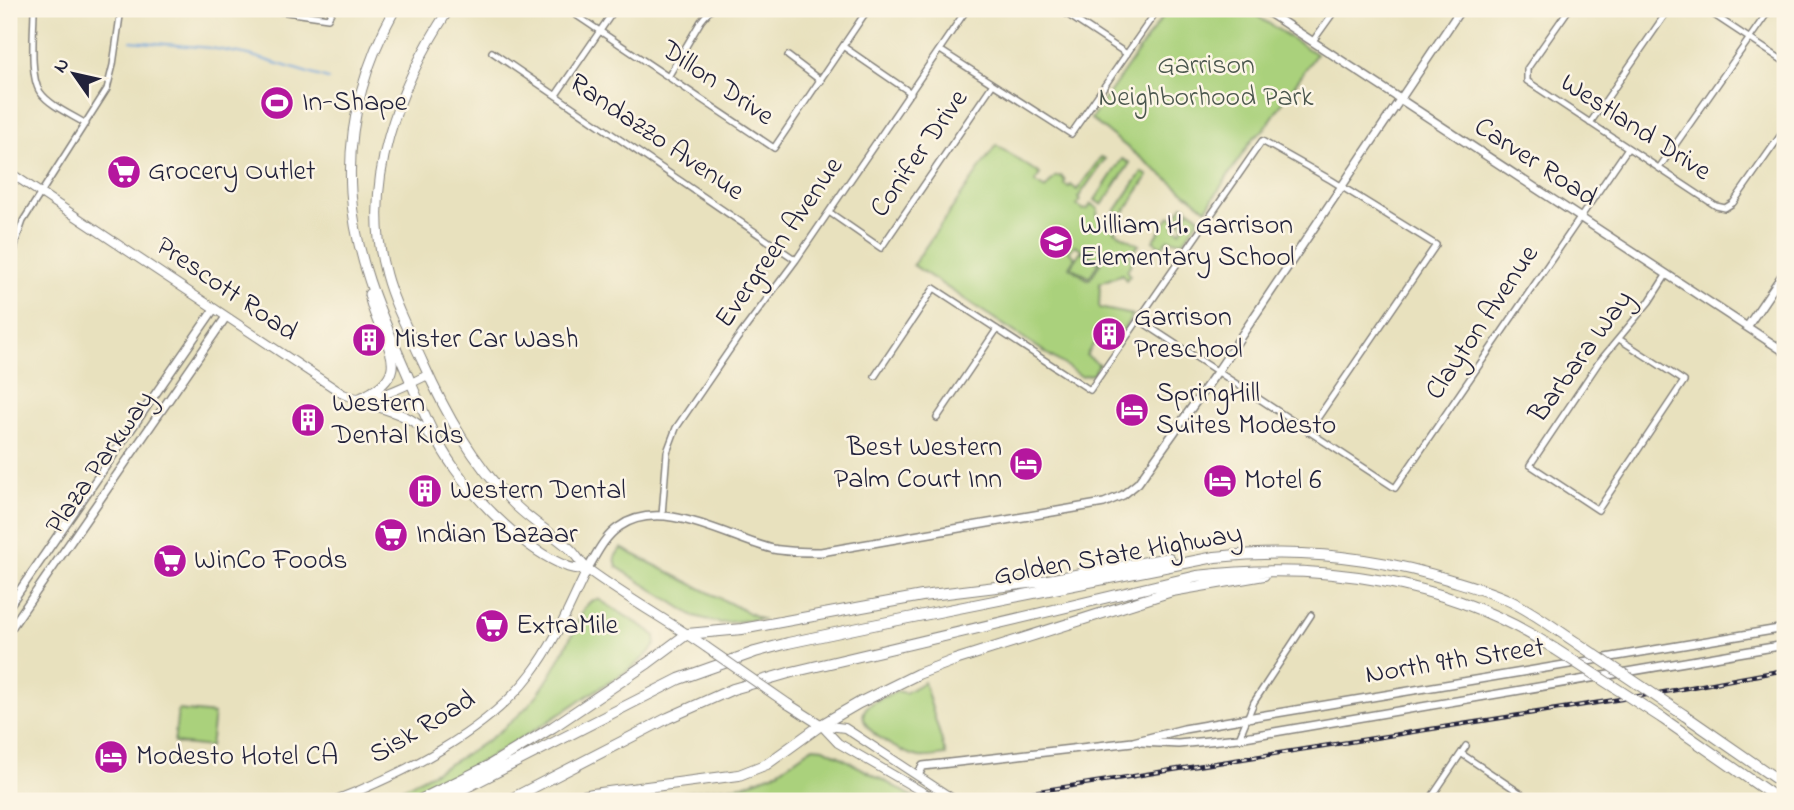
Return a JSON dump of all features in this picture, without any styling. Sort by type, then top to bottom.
[{"type":"highway","name":"Golden State Highway","points":[[435,801],[679,679],[755,652],[813,637],[1085,584],[1183,561],[1272,552],[1348,557],[1430,573],[1490,592],[1516,604],[1577,643],[1785,785]]},
{"type":"highway","points":[[418,801],[487,767],[553,727],[687,634],[742,629],[922,596],[1037,582],[1135,563],[1185,556],[1243,554]]},
{"type":"highway","points":[[559,801],[739,775],[767,764],[821,725],[859,702],[918,674],[987,649],[1172,591],[1288,570]]},
{"type":"highway","name":"Golden State Highway","points":[[507,801],[668,718],[733,689],[792,672],[1157,585],[1236,571],[1288,570],[1343,574],[1425,591],[1503,620],[1556,649],[1662,718],[1781,801]]},
{"type":"main road","points":[[358,399],[384,384],[394,367],[372,310],[356,238],[352,209],[351,147],[364,80],[376,45],[395,9]]},
{"type":"main road","points":[[449,9],[431,39],[394,120],[382,164],[378,196],[379,240],[385,274],[428,375],[453,424],[479,466],[512,503],[569,548],[587,569],[821,725],[838,743],[938,801]]},
{"type":"main road","name":"Prescott Road","points":[[9,172],[343,394],[358,399]]},
{"type":"main road","points":[[365,272],[411,383],[444,452]]},
{"type":"main road","points":[[358,399],[378,397],[428,375]]},
{"type":"main road","points":[[358,399],[375,407],[387,408],[412,420],[429,433],[467,483],[522,538],[568,567],[587,569]]},
{"type":"main road","name":"Sisk Road","points":[[333,801],[407,767],[463,736],[497,711],[539,663],[587,569]]},
{"type":"main road","points":[[821,725],[845,728],[956,801]]},
{"type":"street","points":[[34,9],[35,71],[38,87],[47,99],[86,124]]},
{"type":"street","points":[[9,280],[18,233],[40,193],[101,101],[111,77],[121,9]]},
{"type":"street","points":[[265,9],[328,18],[333,9]]},
{"type":"street","name":"Dillon Drive","points":[[567,9],[774,148],[821,81]]},
{"type":"street","points":[[556,95],[615,9]]},
{"type":"street","points":[[668,77],[711,9]]},
{"type":"street","points":[[788,56],[821,81],[866,9]]},
{"type":"street","name":"Evergreen Avenue","points":[[662,515],[667,452],[676,428],[796,260],[967,9]]},
{"type":"street","points":[[1059,9],[1127,54]]},
{"type":"street","points":[[940,50],[1071,134],[1158,9]]},
{"type":"street","name":"Carver Road","points":[[1263,9],[1785,352]]},
{"type":"street","points":[[1313,41],[1336,9]]},
{"type":"street","points":[[587,569],[608,536],[621,525],[662,515],[682,518],[774,549],[821,552],[1104,503],[1123,495],[1138,483],[1217,372],[1461,9]]},
{"type":"street","name":"Westland Drive","points":[[1569,9],[1527,69],[1526,76],[1530,83],[1716,206],[1725,208],[1733,204],[1785,129]]},
{"type":"street","points":[[1590,123],[1669,9]]},
{"type":"street","points":[[1706,9],[1785,62]]},
{"type":"street","points":[[1659,168],[1770,9]]},
{"type":"street","points":[[844,47],[911,93]]},
{"type":"street","name":"Randazzo Avenue","points":[[492,52],[796,260]]},
{"type":"street","name":"Conifer Drive","points":[[829,212],[881,247],[993,84]]},
{"type":"street","points":[[875,376],[934,288],[1090,390],[1262,141],[1436,245],[1308,432],[1139,320]]},
{"type":"street","name":"Clayton Avenue","points":[[1308,432],[1395,488],[1628,148]]},
{"type":"street","points":[[1748,327],[1785,271]]},
{"type":"street","name":"Barbara Way","points":[[1619,339],[1684,382],[1598,510],[1530,465],[1599,362],[1649,302],[1668,274]]},
{"type":"street","name":"Plaza Parkway","points":[[9,606],[214,309]]},
{"type":"street","name":"Plaza Parkway","points":[[9,631],[226,317]]},
{"type":"street","points":[[937,418],[997,329]]},
{"type":"street","points":[[1239,738],[1254,702],[1311,615]]},
{"type":"street","name":"North 9th Street","points":[[918,775],[923,766],[1133,742],[1184,729],[1785,628]]},
{"type":"street","name":"North 9th Street","points":[[1133,742],[1178,744],[1239,738],[1785,645]]},
{"type":"street","points":[[1429,801],[1466,746]]},
{"type":"street","points":[[1462,754],[1532,801]]},
{"type":"green space","name":"Garrison Neighborhood Park","points":[[1168,9],[1246,9],[1316,54],[1263,131],[1253,138],[1206,209],[1091,119]]},
{"type":"green space","name":"William H. Garrison Elementary School","points":[[996,145],[1040,174],[1035,182],[1045,189],[1055,177],[1061,176],[1064,184],[1077,190],[1101,157],[1105,159],[1078,198],[1080,200],[1077,205],[1084,210],[1091,204],[1098,209],[1097,216],[1104,221],[1106,218],[1117,226],[1114,231],[1139,245],[1129,257],[1133,261],[1127,270],[1130,275],[1126,280],[1122,274],[1100,283],[1099,308],[1133,315],[1116,340],[1113,338],[1117,332],[1107,326],[1086,355],[1099,364],[1093,374],[1081,376],[913,265]],"holes":[[[1075,245],[1101,262],[1089,280],[1069,267],[1075,257],[1069,252]]]},
{"type":"green space","points":[[1122,159],[1130,163],[1102,205],[1095,200]]},
{"type":"green space","points":[[1142,172],[1148,176],[1121,217],[1114,213]]},
{"type":"green space","points":[[1183,205],[1187,207],[1174,227],[1180,231],[1184,226],[1180,222],[1189,209],[1198,215],[1199,219],[1183,242],[1168,239],[1162,247],[1153,241],[1170,216],[1174,218]]},
{"type":"green space","points":[[1081,251],[1099,263],[1089,277],[1070,267]]},
{"type":"green space","points":[[621,548],[761,619],[720,623],[694,616],[617,567],[615,557]]},
{"type":"green space","points":[[598,599],[655,636],[656,644],[642,660],[514,743],[455,776],[399,798],[376,801],[463,756],[523,711],[551,674],[584,608],[591,601]]},
{"type":"green space","points":[[924,682],[946,755],[911,755],[880,738],[865,722],[864,714],[868,706],[898,691],[905,693]]},
{"type":"green space","points":[[178,710],[214,714],[210,747],[174,743]]},
{"type":"green space","points":[[813,747],[824,748],[914,797],[888,801],[620,801],[743,785],[775,773]]},
{"type":"waterway","points":[[131,41],[211,48],[249,55],[328,79]]},
{"type":"railway","points":[[976,801],[1659,693],[1785,670]]},
{"type":"place","name":"In-Shape","points":[[277,103]]},
{"type":"place","name":"Grocery Outlet","points":[[124,172]]},
{"type":"place","name":"William H. Garrison Elementary School","points":[[1056,242]]},
{"type":"place","name":"Garrison Preschool","points":[[1109,334]]},
{"type":"place","name":"Mister Car Wash","points":[[369,340]]},
{"type":"place","name":"SpringHill Suites Modesto","points":[[1132,410]]},
{"type":"place","name":"Western Dental Kids","points":[[308,420]]},
{"type":"place","name":"Best Western Palm Court Inn","points":[[1026,464]]},
{"type":"place","name":"Motel 6","points":[[1220,481]]},
{"type":"place","name":"Western Dental","points":[[425,491]]},
{"type":"place","name":"Indian Bazaar","points":[[391,535]]},
{"type":"place","name":"WinCo Foods","points":[[170,561]]},
{"type":"place","name":"ExtraMile","points":[[492,626]]},
{"type":"place","name":"Modesto Hotel CA","points":[[111,757]]}]
